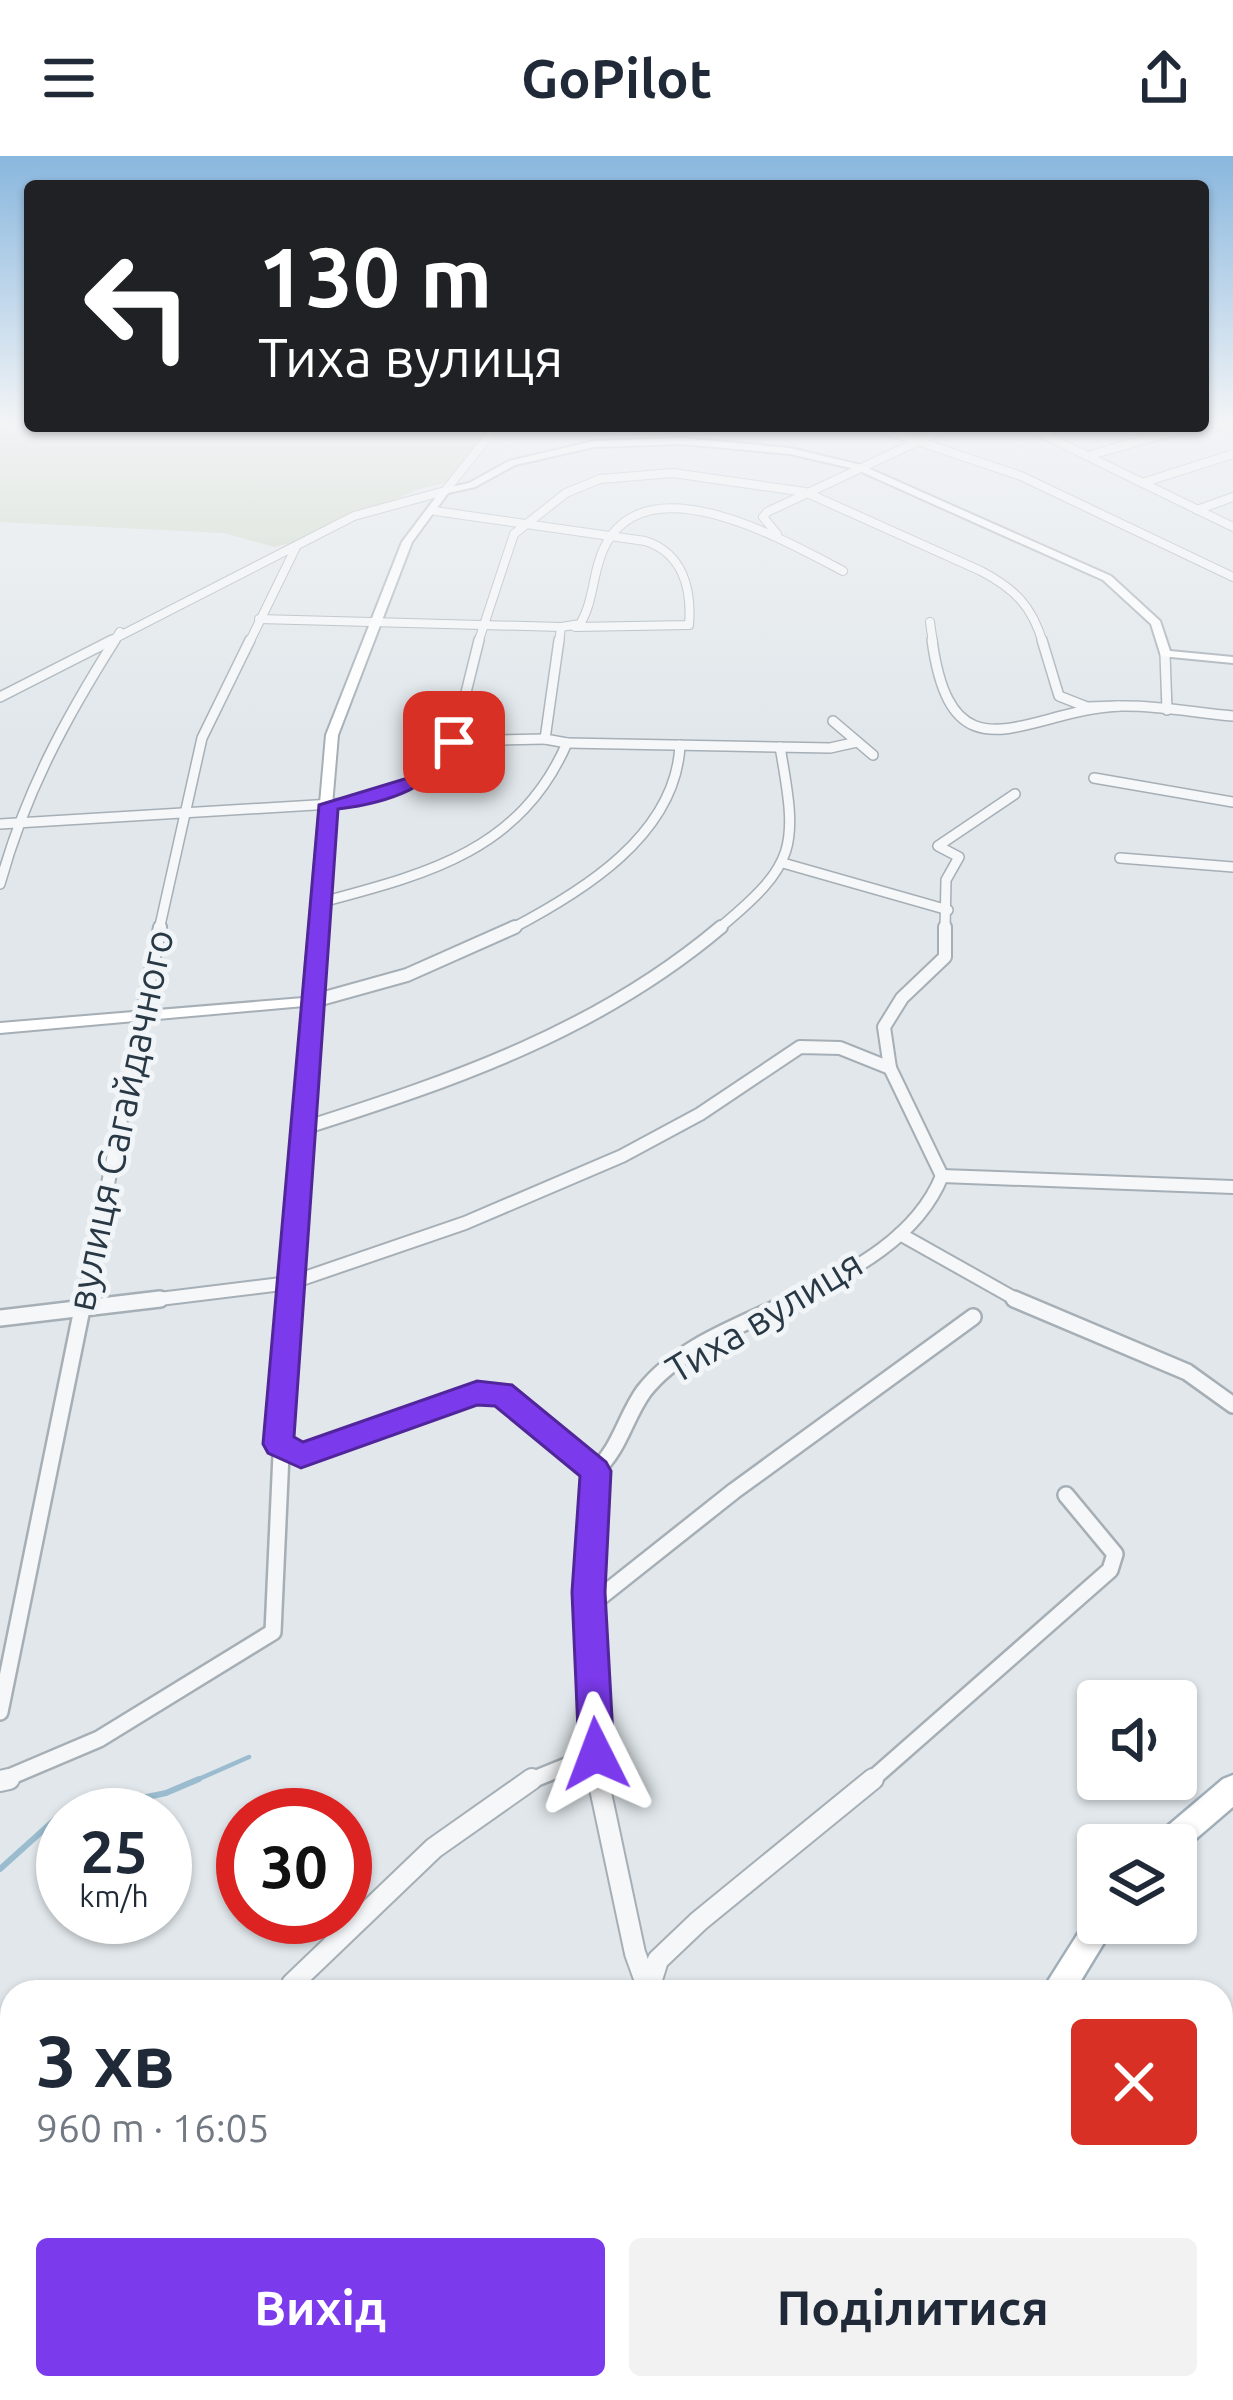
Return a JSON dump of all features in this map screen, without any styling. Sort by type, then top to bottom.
[{"type":"main road","points":[[1192,1824],[1233,1789]]},
{"type":"main road","points":[[1064,1980],[1087,1944]]},
{"type":"street","points":[[0,697],[121,631],[344,524]]},
{"type":"street","points":[[0,1780],[19,1778],[273,1633],[278,1444],[332,735],[407,542],[424,524]]},
{"type":"street","points":[[259,619],[689,626],[693,594],[688,579],[659,546],[503,524]]},
{"type":"street","points":[[0,824],[328,805],[365,800],[414,782],[442,760],[454,742],[483,624],[514,534],[526,524]]},
{"type":"street","points":[[574,627],[587,613],[608,537],[629,524]]},
{"type":"street","points":[[745,524],[843,571]]},
{"type":"street","points":[[769,524],[785,542]]},
{"type":"street","points":[[875,524],[1006,584],[1042,623],[1060,696],[1087,707],[1233,716]]},
{"type":"street","points":[[985,524],[1107,578],[1156,623],[1165,654],[1166,710]]},
{"type":"street","points":[[1123,524],[1233,577]]},
{"type":"street","name":"вулиця Сагайдачного","points":[[0,1712],[202,738],[296,547]]},
{"type":"street","points":[[930,622],[941,695],[968,725],[999,734],[1119,706]]},
{"type":"street","points":[[544,739],[561,627]]},
{"type":"street","points":[[0,884],[57,731],[121,631]]},
{"type":"street","points":[[1165,654],[1233,660]]},
{"type":"street","points":[[832,721],[873,755]]},
{"type":"street","points":[[454,742],[544,739],[830,748],[857,742]]},
{"type":"street","points":[[322,902],[406,880],[473,850],[529,809],[561,764],[567,742]]},
{"type":"street","points":[[0,1028],[310,1002],[434,967],[532,920],[597,873],[655,819],[677,786],[680,745]]},
{"type":"street","points":[[304,1128],[504,1064],[588,1023],[680,966],[783,863],[790,832],[780,747]]},
{"type":"street","points":[[1094,778],[1233,802]]},
{"type":"street","points":[[1016,794],[938,846],[959,856],[946,880],[945,957],[902,998],[884,1027],[890,1068],[942,1176],[1233,1187]]},
{"type":"street","points":[[1120,858],[1233,867]]},
{"type":"street","points":[[783,863],[948,910]]},
{"type":"street","points":[[0,1318],[290,1283],[465,1223],[622,1156],[700,1114],[800,1047],[840,1048],[890,1068]]},
{"type":"street","name":"Тиха вулиця","points":[[596,1471],[607,1462],[634,1406],[667,1367],[806,1296],[899,1234],[939,1196],[942,1176]]},
{"type":"street","points":[[899,1234],[1012,1298],[1187,1372],[1233,1405]]},
{"type":"street","points":[[589,1606],[734,1491],[973,1317]]},
{"type":"street","points":[[278,1444],[301,1455],[477,1393],[501,1394],[596,1471],[589,1606],[596,1754],[604,1825],[645,1980]]},
{"type":"street","points":[[652,1980],[658,1960],[699,1921],[898,1758],[1110,1570],[1115,1554],[1066,1495]]},
{"type":"street","points":[[296,1980],[361,1913],[472,1820],[546,1770],[596,1754]]},
{"type":"green space","points":[[35,524],[341,524],[274,547],[224,533]]},
{"type":"waterway","points":[[194,1781],[249,1757]]},
{"type":"waterway","points":[[194,1781],[199,1779]]},
{"type":"waterway","points":[[0,1869],[60,1815],[166,1793],[194,1781]]},
{"type":"route","points":[[454,742],[442,760],[414,782],[365,800],[328,805],[278,1444],[301,1455],[477,1393],[501,1394],[596,1471],[588,1592],[596,1754]]}]
